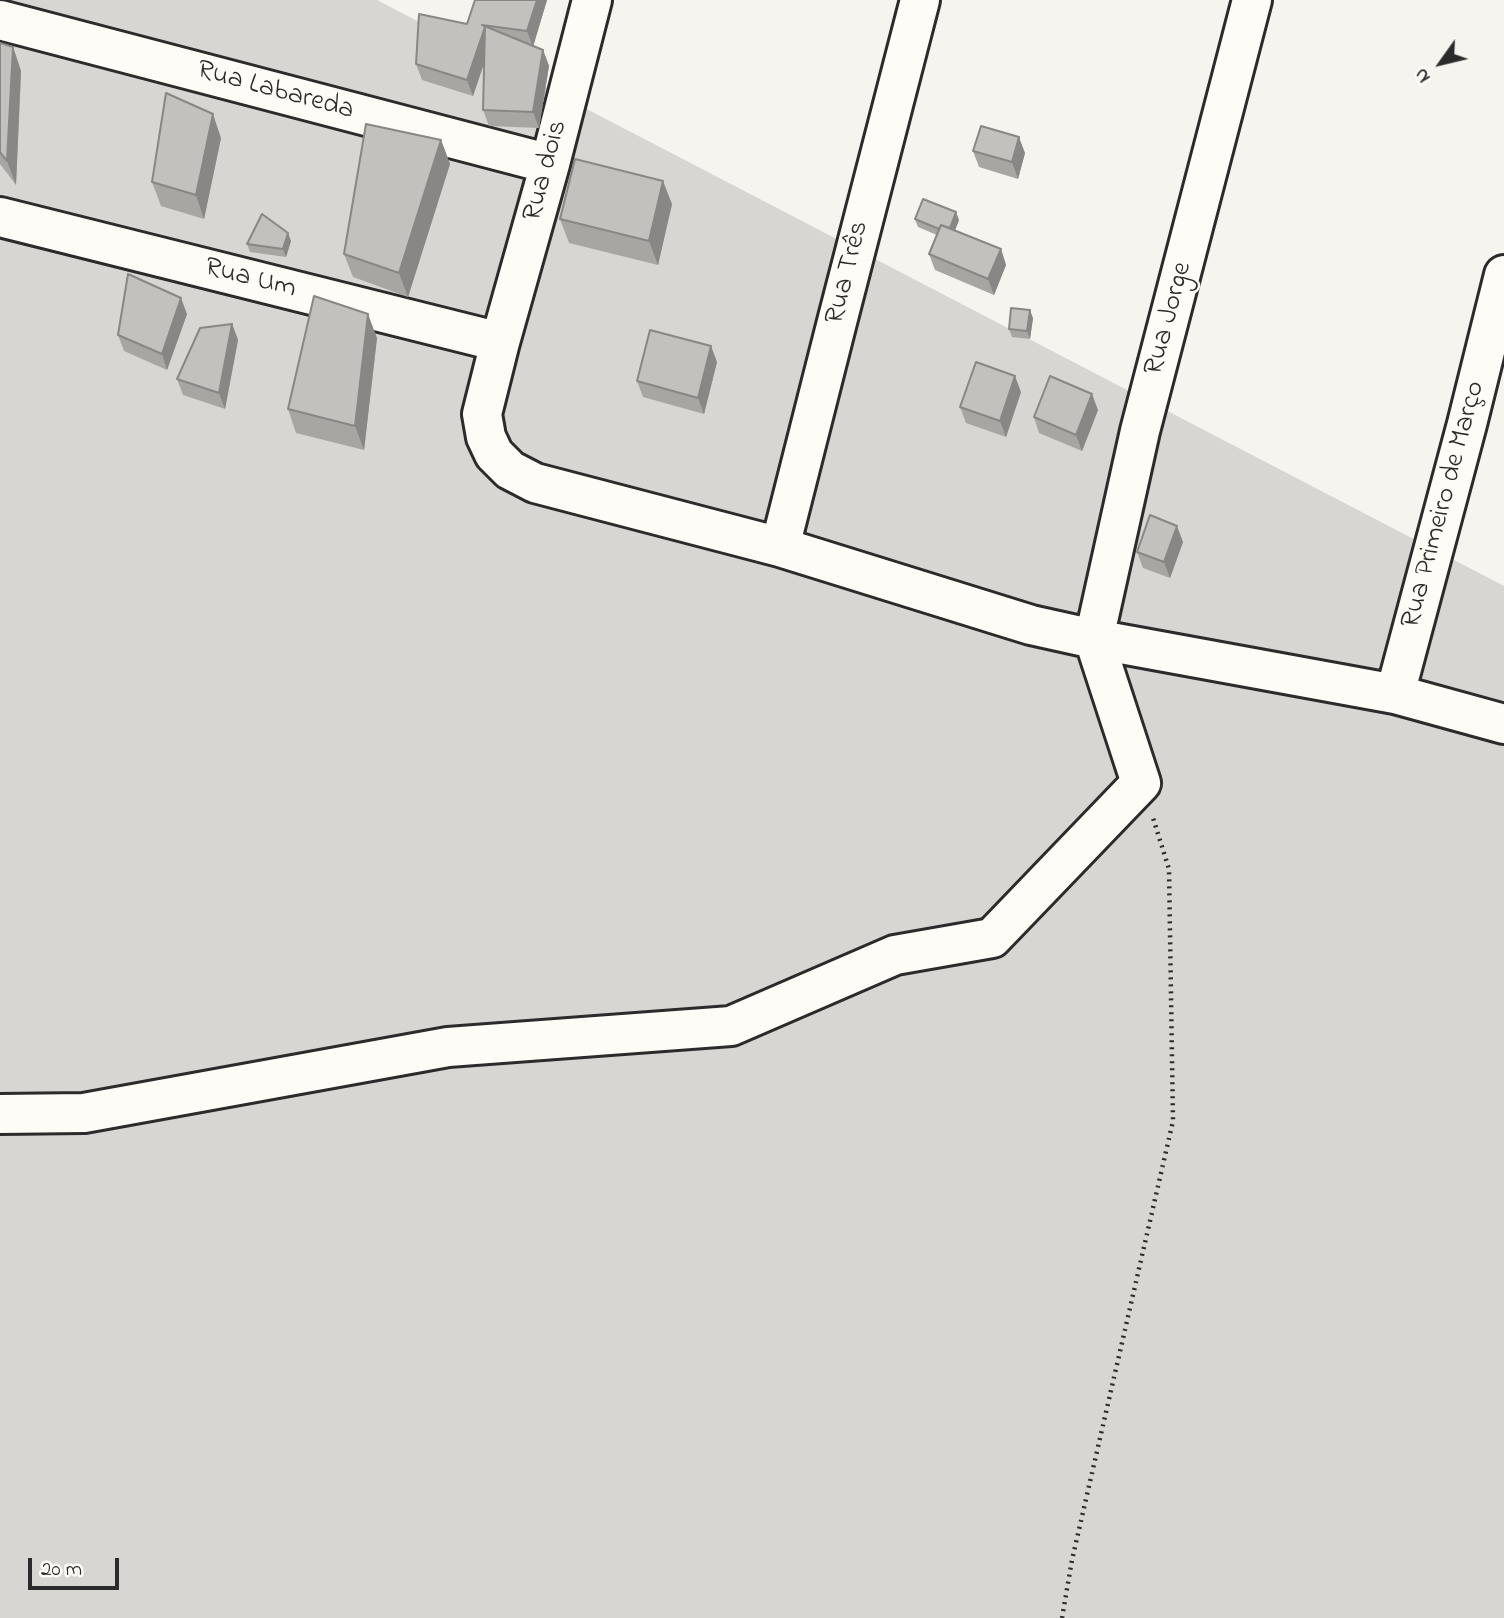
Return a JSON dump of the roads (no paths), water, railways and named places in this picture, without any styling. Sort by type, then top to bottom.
[{"type":"street","name":"Rua dois","points":[[592,0],[482,414],[486,437],[494,454],[510,470],[535,483],[780,547],[1031,625],[1395,694],[1504,724]]},
{"type":"street","name":"Rua Três","points":[[780,547],[920,0]]},
{"type":"street","name":"Rua Jorge","points":[[1094,639],[1140,431],[1252,0]]},
{"type":"street","name":"Rua Labareda","points":[[0,20],[550,164]]},
{"type":"street","name":"Rua Um","points":[[0,217],[500,342]]},
{"type":"street","name":"Rua Primeiro de Março","points":[[1395,694],[1504,275]]},
{"type":"street","points":[[0,1114],[84,1113],[448,1047],[732,1026],[895,955],[992,938],[1141,783],[1094,639]]}]
